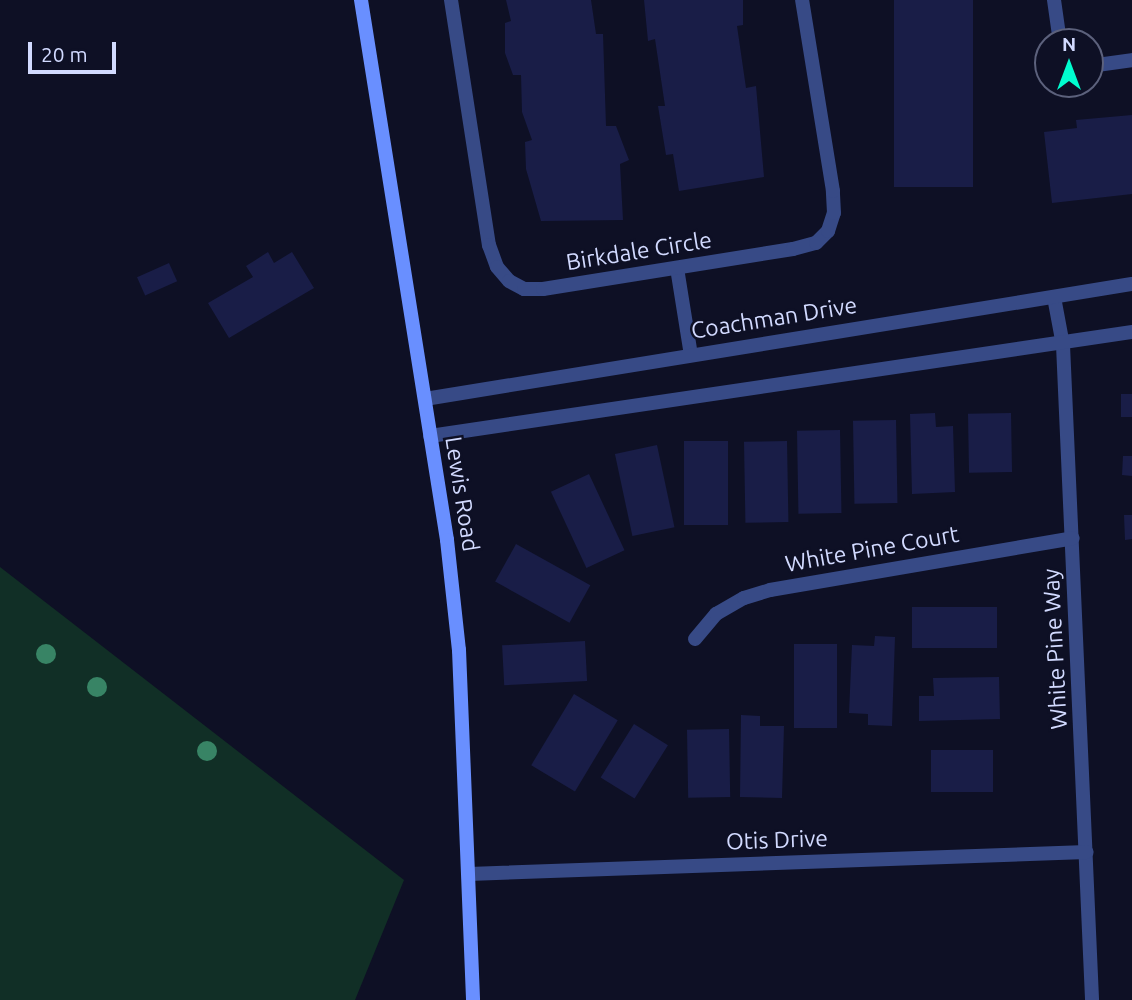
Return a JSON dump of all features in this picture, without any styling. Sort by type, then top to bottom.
[{"type":"street","name":"Lewis Road","points":[[361,0],[447,540],[459,650],[473,1000]]},
{"type":"street","name":"Birkdale Circle","points":[[451,0],[489,246],[497,267],[509,281],[524,289],[543,289],[793,249],[816,243],[828,231],[834,213],[833,191],[802,0]]},
{"type":"street","points":[[1054,0],[1058,28]]},
{"type":"street","points":[[1104,64],[1132,60]]},
{"type":"street","points":[[677,268],[691,355]]},
{"type":"street","name":"Coachman Drive","points":[[425,399],[1132,284]]},
{"type":"street","name":"White Pine Way","points":[[1054,297],[1063,345],[1092,1000]]},
{"type":"street","points":[[430,436],[1063,345],[1132,332]]},
{"type":"street","name":"White Pine Court","points":[[695,639],[716,614],[744,598],[770,590],[1073,538]]},
{"type":"street","name":"Otis Drive","points":[[469,874],[1087,852]]},
{"type":"green space","points":[[0,567],[404,880],[355,1000],[0,1000]]},
{"type":"building","points":[[506,0],[591,0],[596,34],[603,34],[606,126],[616,126],[629,160],[620,164],[623,220],[541,221],[526,169],[525,142],[532,140],[522,112],[521,75],[513,75],[505,53],[505,23],[511,21]]},
{"type":"building","points":[[644,0],[743,0],[743,25],[737,26],[746,88],[756,86],[764,177],[679,191],[673,154],[666,155],[658,106],[665,106],[655,39],[648,41]]},
{"type":"building","points":[[894,0],[973,0],[973,187],[894,187]]},
{"type":"building","points":[[1132,115],[1132,194],[1052,203],[1044,132],[1077,128],[1076,120]]},
{"type":"building","points":[[268,252],[274,263],[292,252],[314,288],[229,338],[208,303],[253,277],[246,266]]},
{"type":"building","points":[[169,263],[177,281],[145,296],[137,277]]},
{"type":"building","points":[[1121,394],[1132,394],[1132,417],[1121,417]]},
{"type":"building","points":[[935,413],[936,427],[953,426],[955,492],[912,494],[910,414]]},
{"type":"building","points":[[1011,413],[1012,472],[969,473],[968,414]]},
{"type":"building","points":[[896,420],[897,503],[854,504],[853,421]]},
{"type":"building","points":[[840,430],[841,513],[798,514],[797,431]]},
{"type":"building","points":[[684,441],[728,441],[728,525],[684,525]]},
{"type":"building","points":[[787,441],[788,522],[745,523],[744,442]]},
{"type":"building","points":[[657,445],[674,527],[632,536],[615,454]]},
{"type":"building","points":[[1123,456],[1132,456],[1132,476],[1122,475]]},
{"type":"building","points":[[589,474],[624,550],[586,568],[551,492]]},
{"type":"building","points":[[1124,515],[1132,515],[1132,539],[1125,540]]},
{"type":"building","points":[[516,544],[590,585],[569,623],[495,582]]},
{"type":"building","points":[[912,607],[997,607],[997,648],[912,648]]},
{"type":"building","points":[[875,636],[895,637],[892,726],[868,725],[868,714],[849,713],[852,645],[874,646]]},
{"type":"building","points":[[585,641],[587,681],[504,685],[502,645]]},
{"type":"building","points":[[794,644],[837,644],[837,728],[794,728]]},
{"type":"building","points":[[999,677],[1000,719],[919,721],[919,696],[934,696],[933,678]]},
{"type":"building","points":[[574,694],[618,720],[575,791],[531,765]]},
{"type":"building","points":[[741,715],[760,716],[760,726],[784,726],[782,798],[740,797]]},
{"type":"building","points":[[634,724],[668,745],[635,799],[601,777]]},
{"type":"building","points":[[729,729],[730,797],[688,798],[687,730]]},
{"type":"building","points":[[931,750],[993,750],[993,792],[931,792]]}]
